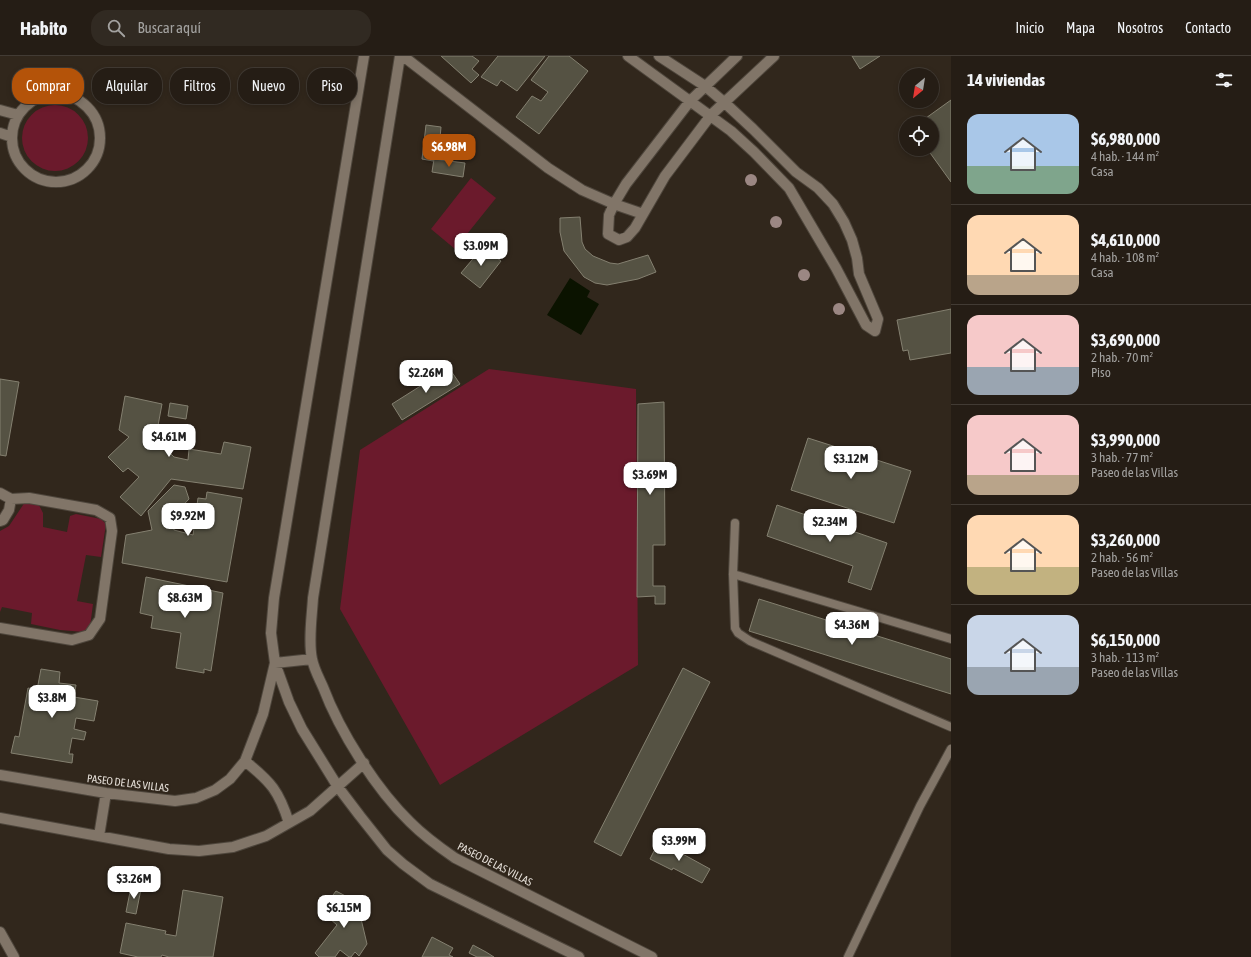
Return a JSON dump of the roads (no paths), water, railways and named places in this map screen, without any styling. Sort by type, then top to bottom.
[{"type":"street","points":[[364,56],[274,598],[271,633],[275,663],[289,702],[302,729],[338,787],[387,850],[430,884],[579,957]]},
{"type":"street","points":[[401,56],[548,168],[582,190],[614,204],[643,214]]},
{"type":"street","name":"PASEO DE LAS VILLAS","points":[[401,56],[313,598],[310,632],[312,659],[328,703],[344,732],[364,763],[386,795],[410,822],[432,842],[455,858],[652,957]]},
{"type":"street","points":[[628,56],[731,131],[789,188],[836,268],[866,325],[875,331],[878,319],[859,274],[857,258],[852,240],[844,222],[833,204],[818,188],[796,172],[725,103],[705,86],[660,56]]},
{"type":"street","points":[[737,56],[690,101],[640,166],[614,204],[609,215],[608,234],[619,240],[627,237],[643,214],[665,176],[711,115],[774,56]]},
{"type":"street","points":[[53,94],[67,95],[80,101],[91,111],[98,123],[101,137],[99,151],[93,164],[83,174],[70,180],[56,182],[43,180],[30,174],[20,163],[14,150],[12,136],[18,115],[27,104],[40,97],[53,94]]},
{"type":"street","points":[[0,110],[18,115]]},
{"type":"street","points":[[0,133],[12,136]]},
{"type":"street","points":[[0,493],[11,499],[28,498],[96,510],[110,518],[112,531],[100,619],[89,635],[72,640],[0,628]]},
{"type":"street","points":[[0,521],[3,520],[9,510],[11,499]]},
{"type":"street","points":[[275,663],[312,659]]},
{"type":"street","name":"PASEO DE LAS VILLAS","points":[[0,776],[106,793],[175,801],[196,798],[215,790],[230,779],[245,761],[263,714],[275,663]]},
{"type":"street","points":[[245,761],[274,786],[283,804],[289,823]]},
{"type":"street","points":[[0,818],[169,849],[199,851],[233,847],[266,836],[310,811],[364,763]]},
{"type":"street","points":[[99,836],[106,793]]},
{"type":"street","points":[[0,932],[14,957]]},
{"type":"lane","points":[[735,523],[733,574],[734,628],[738,633],[744,638],[951,727]]},
{"type":"lane","points":[[733,574],[951,639]]},
{"type":"lane","points":[[848,957],[920,806],[951,749]]}]
